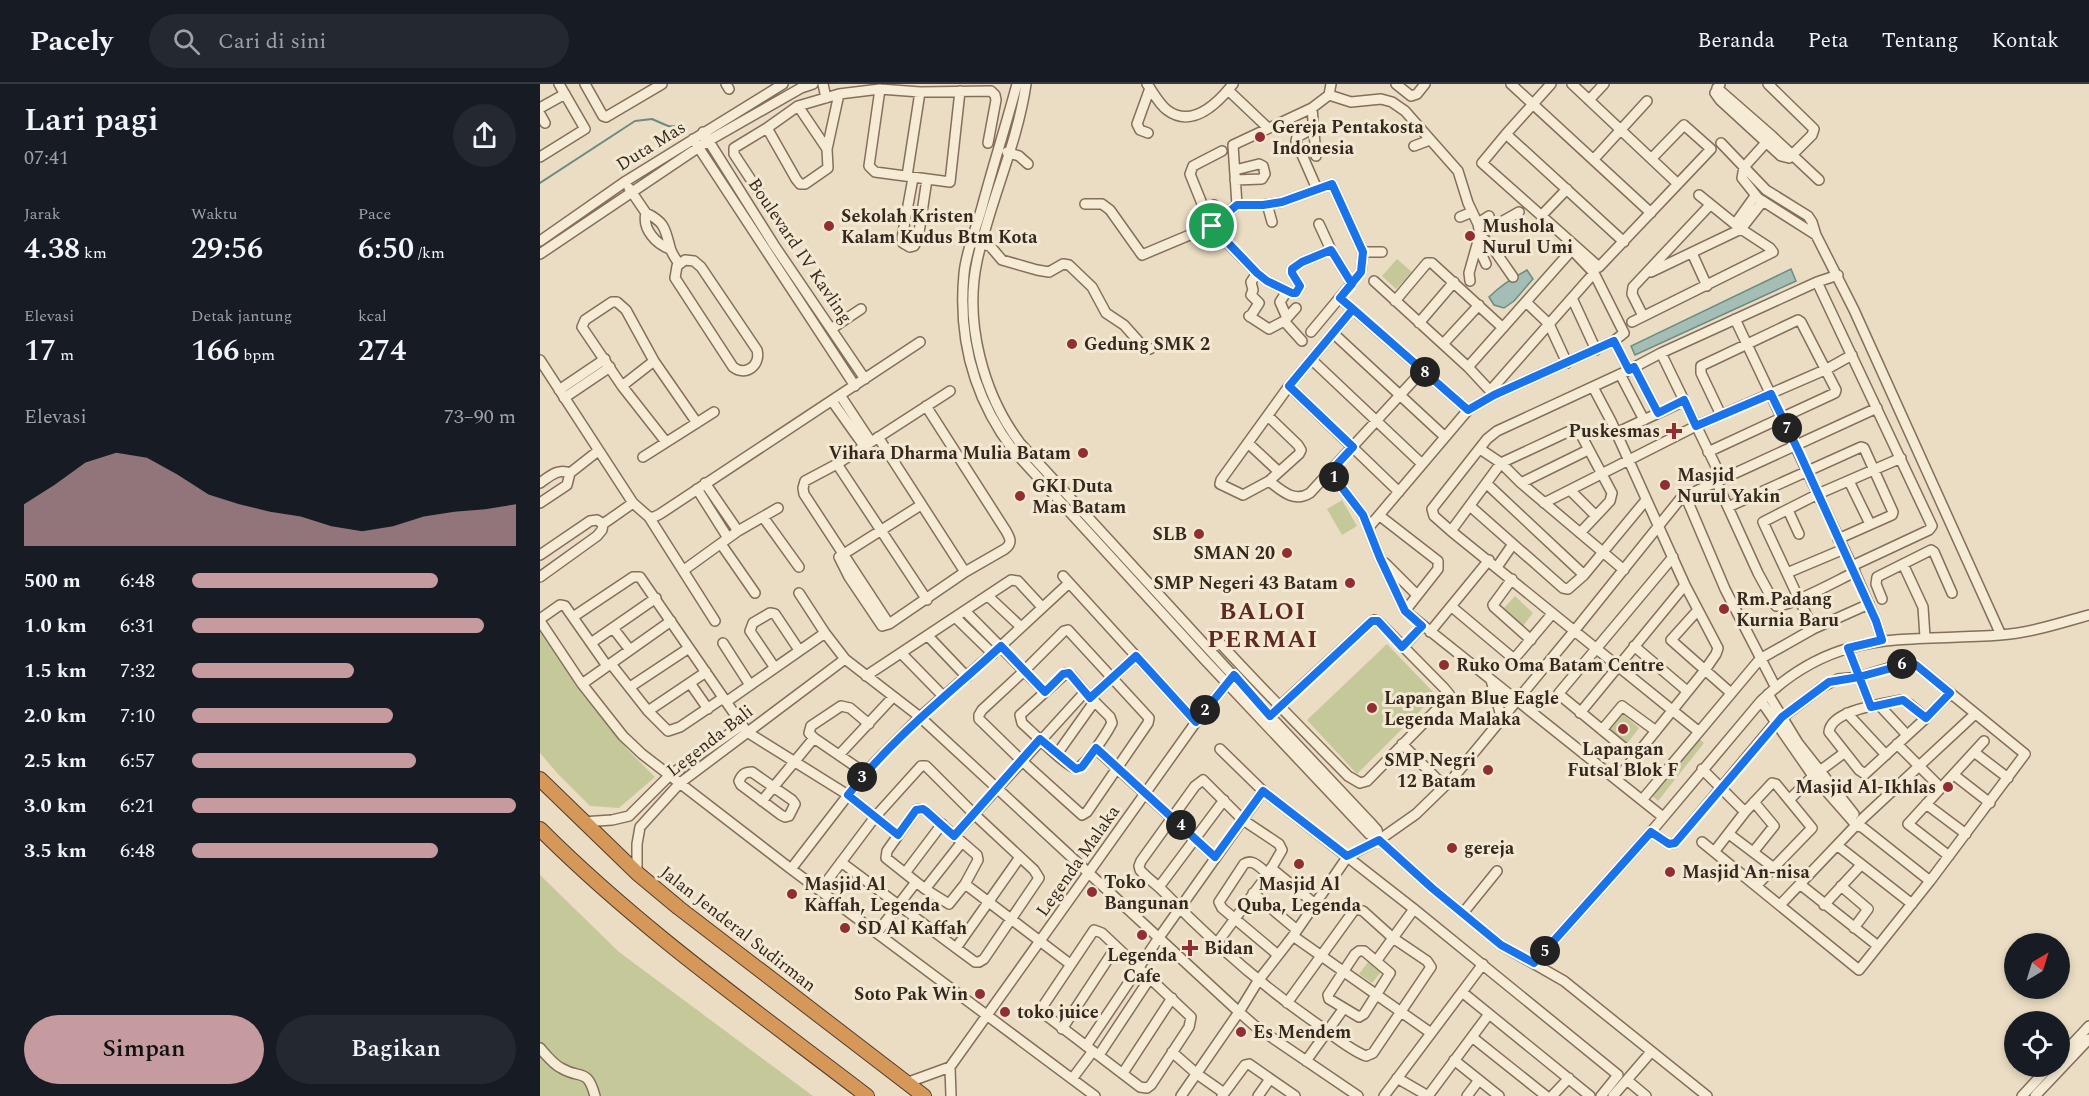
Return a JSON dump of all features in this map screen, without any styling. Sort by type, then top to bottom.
[{"type":"highway","name":"Jalan Jenderal Sudirman","points":[[540,779],[637,873],[924,1096]]},
{"type":"highway","points":[[540,830],[656,935],[867,1096]]},
{"type":"street","points":[[540,157],[585,129],[559,84]]},
{"type":"street","points":[[585,84],[603,116],[606,117],[662,84]]},
{"type":"street","name":"Duta Mas","points":[[706,136],[783,84]]},
{"type":"street","points":[[540,254],[632,193],[706,136],[813,84]]},
{"type":"street","points":[[823,84],[826,98]]},
{"type":"street","points":[[1017,84],[971,241],[964,273],[963,317],[968,358],[978,390],[997,428],[1013,450],[1227,684],[1369,834],[1379,840],[1504,948],[1564,981],[1707,1096]]},
{"type":"street","points":[[1026,84],[1023,106],[1010,153],[981,245],[973,298],[977,341],[986,378],[1006,421],[1020,443],[1067,496],[1377,830],[1379,840]]},
{"type":"street","points":[[1237,205],[1233,145],[1267,127],[1312,108],[1329,95],[1331,84]]},
{"type":"street","points":[[1396,84],[1411,96],[1417,94],[1425,84]]},
{"type":"street","points":[[1511,84],[1651,213]]},
{"type":"street","points":[[1551,84],[1484,159],[1483,164],[1599,267],[1710,151],[1710,147],[1684,125],[1652,159]]},
{"type":"street","points":[[1572,84],[1678,184]]},
{"type":"street","points":[[1589,100],[1605,84]]},
{"type":"street","points":[[1719,86],[1715,94],[1720,100],[1767,137],[1781,156],[1787,158],[1793,155],[1812,135],[1814,129],[1768,84]]},
{"type":"street","points":[[1149,86],[1168,112],[1182,117],[1207,110],[1230,87],[1267,127]]},
{"type":"street","points":[[1148,133],[1140,130],[1137,124],[1149,86]]},
{"type":"street","points":[[880,89],[869,166],[875,172],[950,182],[960,91]]},
{"type":"street","points":[[761,195],[734,154],[733,150],[736,146],[798,106],[839,94],[880,89],[920,92],[987,90],[995,95],[988,143]]},
{"type":"street","points":[[920,92],[902,238],[903,243],[910,247],[914,246],[918,239],[927,179]]},
{"type":"street","points":[[540,108],[565,94]]},
{"type":"street","points":[[767,128],[800,184],[805,184],[828,168],[827,149],[839,94]]},
{"type":"street","points":[[1329,95],[1351,102],[1381,99],[1392,102],[1405,111],[1459,172],[1484,246],[1513,276]]},
{"type":"street","points":[[1594,159],[1647,101]]},
{"type":"street","points":[[798,106],[827,149]]},
{"type":"street","points":[[1312,108],[1316,156]]},
{"type":"street","points":[[1312,129],[1297,137],[1296,141],[1317,189]]},
{"type":"street","points":[[1506,134],[1624,242]]},
{"type":"street","name":"Boulevard IV Kavling","points":[[706,136],[763,228],[865,379]]},
{"type":"street","points":[[1767,137],[1742,165],[1742,178],[1759,199],[1816,236]]},
{"type":"street","points":[[1414,146],[1430,140]]},
{"type":"street","points":[[696,143],[855,386]]},
{"type":"street","name":"Duta Mas","points":[[540,241],[626,181],[696,143]]},
{"type":"street","points":[[1721,143],[1766,190],[1808,216],[1812,222],[1816,236],[1838,275],[2001,635]]},
{"type":"street","points":[[999,150],[1021,158],[1028,164]]},
{"type":"street","points":[[1222,152],[1193,166],[1190,174],[1212,226],[1257,273],[1294,293],[1300,288],[1292,273],[1293,268],[1331,250]]},
{"type":"street","points":[[1793,155],[1819,180]]},
{"type":"street","points":[[1235,170],[1259,164],[1263,166],[1265,174],[1262,179],[1235,180]]},
{"type":"street","points":[[626,181],[646,213],[658,221],[666,232],[670,249],[680,264]]},
{"type":"street","points":[[1085,204],[1102,204],[1110,210],[1142,255],[1212,226],[1237,205],[1282,202],[1332,184],[1363,252],[1361,272],[1311,332]]},
{"type":"street","points":[[1542,215],[1567,189]]},
{"type":"street","points":[[1645,274],[1692,253],[1738,226],[1766,190]]},
{"type":"street","points":[[1632,322],[1772,254],[1770,248],[1699,195]]},
{"type":"street","points":[[1267,204],[1272,222]]},
{"type":"street","points":[[1643,316],[1631,290],[1710,205]]},
{"type":"street","points":[[1214,206],[1222,217]]},
{"type":"street","points":[[1460,217],[1472,212]]},
{"type":"street","points":[[1480,235],[1519,212]]},
{"type":"street","points":[[1478,223],[1489,216]]},
{"type":"street","points":[[1319,224],[1331,250],[1352,284]]},
{"type":"street","points":[[971,241],[990,246],[1002,260],[1037,270],[1049,272],[1063,264],[1069,265],[1092,287],[1106,313],[1128,328],[1141,344],[1150,349]]},
{"type":"street","points":[[1484,246],[1481,253],[1486,264]]},
{"type":"street","points":[[1470,281],[1469,273],[1484,246]]},
{"type":"street","points":[[1363,252],[1382,252]]},
{"type":"street","points":[[1369,527],[1468,410],[1492,393],[1596,350],[1624,333],[1594,273],[1574,252],[1570,252],[1468,367]]},
{"type":"street","points":[[1692,253],[1707,286]]},
{"type":"street","points":[[689,260],[701,267],[757,350],[758,357],[753,367],[739,371],[733,366],[675,278],[675,270],[680,264],[689,260]]},
{"type":"street","points":[[1395,301],[1427,263],[1435,265],[1503,328]]},
{"type":"street","points":[[1257,273],[1250,283],[1253,290],[1251,296],[1259,303],[1250,317],[1269,329],[1285,319],[1296,308]]},
{"type":"street","points":[[1492,393],[1594,273]]},
{"type":"street","points":[[1698,731],[1451,531],[1434,516],[1432,509],[1487,439],[1497,431],[1735,319],[1817,282],[1838,275]]},
{"type":"street","points":[[1374,281],[1468,367],[1492,393]]},
{"type":"street","points":[[1419,323],[1454,282]]},
{"type":"street","points":[[1661,353],[1708,452],[1728,507],[1774,604],[1780,606],[1799,598],[1931,528],[1901,458],[1817,282]]},
{"type":"street","points":[[1287,291],[1280,302],[1285,319],[1302,341]]},
{"type":"street","points":[[1340,298],[1468,410]]},
{"type":"street","points":[[1572,298],[1596,350]]},
{"type":"street","points":[[666,442],[622,386],[582,327],[582,323],[615,301],[626,310],[654,361],[697,423]]},
{"type":"street","points":[[1526,302],[1549,324],[1567,363]]},
{"type":"street","points":[[1443,344],[1479,305]]},
{"type":"street","points":[[831,329],[861,309]]},
{"type":"street","points":[[1268,416],[1301,450],[1269,481],[1243,495],[1220,484],[1289,386],[1353,309]]},
{"type":"street","points":[[1735,319],[1854,569],[1882,640]]},
{"type":"street","points":[[1708,452],[1835,393],[1836,390],[1827,369],[1802,322],[1798,320],[1748,346],[1704,364],[1701,368],[1721,415]]},
{"type":"street","points":[[1333,333],[1444,436]]},
{"type":"street","points":[[1614,341],[1628,370],[1644,420]]},
{"type":"street","points":[[649,517],[660,514],[920,342]]},
{"type":"street","points":[[1544,503],[1629,462],[1696,426],[1827,369],[1852,355]]},
{"type":"street","points":[[1311,359],[1422,464]]},
{"type":"street","points":[[540,360],[633,503],[649,517],[715,621]]},
{"type":"street","points":[[622,386],[654,361]]},
{"type":"street","points":[[562,394],[608,363]]},
{"type":"street","points":[[1269,481],[1290,496],[1302,498],[1310,493],[1423,370]]},
{"type":"street","points":[[1628,370],[1658,413]]},
{"type":"street","points":[[1289,386],[1399,492]]},
{"type":"street","points":[[1593,387],[1685,585],[1718,648],[1705,670],[1617,779]]},
{"type":"street","points":[[927,406],[1010,539],[1008,547],[965,572],[889,624],[804,494],[803,488],[805,481],[837,464],[950,391]]},
{"type":"street","points":[[836,398],[921,505],[965,572]]},
{"type":"street","points":[[1616,433],[1684,400]]},
{"type":"street","points":[[1181,1096],[1258,981],[1295,933],[1347,856],[1379,840],[1416,814],[1446,784],[1517,702],[1685,495],[1877,408]]},
{"type":"street","points":[[643,457],[714,412]]},
{"type":"street","points":[[1451,531],[1501,463],[1574,429],[1579,432],[1611,489],[1612,497],[1580,533]]},
{"type":"street","points":[[1248,443],[1279,472]]},
{"type":"street","points":[[1728,507],[1861,447],[1893,512],[1892,515],[1838,539]]},
{"type":"street","points":[[1480,449],[1501,463],[1521,483],[1624,570]]},
{"type":"street","points":[[1521,483],[1588,450]]},
{"type":"street","points":[[540,503],[567,485],[570,473],[598,451]]},
{"type":"street","points":[[1813,629],[1763,522],[1818,494],[1901,458]]},
{"type":"street","points":[[837,464],[927,600]]},
{"type":"street","points":[[540,483],[559,471],[570,473]]},
{"type":"street","points":[[1330,472],[1360,510],[1405,611],[1663,817]]},
{"type":"street","points":[[1849,481],[1870,524]]},
{"type":"street","points":[[705,483],[738,531]]},
{"type":"street","points":[[1487,484],[1584,575]]},
{"type":"street","points":[[697,489],[755,593]]},
{"type":"street","points":[[1570,490],[1596,516]]},
{"type":"street","points":[[1685,495],[1725,589],[1760,659],[1772,691],[1779,720]]},
{"type":"street","points":[[1470,506],[1566,589],[1584,575],[1646,500]]},
{"type":"street","points":[[540,577],[597,536],[603,524],[633,503]]},
{"type":"street","points":[[843,553],[921,505]]},
{"type":"street","points":[[684,570],[738,531],[778,508]]},
{"type":"street","points":[[1788,510],[1799,534]]},
{"type":"street","points":[[1380,516],[1439,564],[1438,570],[1405,611]]},
{"type":"street","points":[[763,517],[799,567]]},
{"type":"street","points":[[540,555],[590,521],[597,520],[603,524]]},
{"type":"street","points":[[1497,567],[1514,544]]},
{"type":"street","points":[[1787,573],[1844,549]]},
{"type":"street","points":[[1882,598],[1876,584],[1877,577],[1932,550],[1952,593]]},
{"type":"street","points":[[1635,757],[1559,693],[1673,557]]},
{"type":"street","points":[[1380,558],[1417,595]]},
{"type":"street","points":[[1402,647],[1452,607],[1489,560]]},
{"type":"street","points":[[1903,564],[1923,607],[1925,637]]},
{"type":"street","points":[[573,617],[633,577],[640,577],[744,728],[848,795],[898,835]]},
{"type":"street","points":[[1512,579],[1493,605],[1531,640]]},
{"type":"street","points":[[866,676],[1011,580],[1016,580],[1042,606]]},
{"type":"street","points":[[791,869],[865,773],[920,717],[993,654],[1066,580],[1196,722]]},
{"type":"street","points":[[1580,713],[1685,585]]},
{"type":"street","points":[[799,593],[845,659],[920,717],[1239,1012],[1358,1096]]},
{"type":"street","points":[[988,596],[1021,627]]},
{"type":"street","points":[[591,643],[656,598]]},
{"type":"street","points":[[1642,800],[1760,659],[1813,629],[1869,604]]},
{"type":"street","points":[[825,633],[750,685],[673,731],[664,729],[648,711],[591,643],[565,606],[560,605],[540,620],[582,684],[631,745],[791,869],[821,889],[1095,1096]]},
{"type":"street","points":[[1452,607],[1514,659],[1552,614]]},
{"type":"street","points":[[1698,610],[1671,640],[1731,693]]},
{"type":"street","points":[[966,611],[1045,692]]},
{"type":"street","points":[[775,668],[750,631],[753,623],[770,614],[775,614],[799,650]]},
{"type":"street","points":[[1534,963],[1651,832],[1761,701],[1800,670],[1826,656],[1882,640],[2001,635],[2054,625],[2089,615]]},
{"type":"street","points":[[956,618],[993,654]]},
{"type":"street","points":[[582,684],[671,621]]},
{"type":"street","points":[[1220,643],[1248,675],[1280,706],[1355,782],[1367,781],[1447,699],[1449,694],[1378,621],[1372,621],[1280,706],[1270,716]]},
{"type":"street","points":[[613,628],[630,650]]},
{"type":"street","points":[[1066,630],[1072,632],[1149,716],[1149,720],[1087,812],[1082,815],[979,719],[982,710],[1024,671],[1066,630]]},
{"type":"street","points":[[928,636],[967,677]]},
{"type":"street","points":[[723,643],[750,685]]},
{"type":"street","points":[[1634,646],[1687,691]]},
{"type":"street","points":[[630,687],[689,648]]},
{"type":"street","points":[[1848,648],[1859,677],[1875,706],[1907,735]]},
{"type":"street","points":[[901,653],[944,697]]},
{"type":"street","points":[[926,889],[974,814],[1021,760],[1040,739],[1136,656]]},
{"type":"street","name":"Legenda Bali","points":[[629,816],[670,775],[845,659]]},
{"type":"street","points":[[1651,832],[1669,844],[1673,844],[1779,720],[1829,682],[1859,677],[1910,663],[1916,665],[2025,754],[1930,881],[1862,967],[1857,970],[1702,842]]},
{"type":"street","points":[[648,711],[706,672]]},
{"type":"street","points":[[1066,673],[1071,675],[1090,697],[1110,717],[1112,723],[1082,767],[1078,769],[1057,754],[1020,719],[1020,716],[1066,673]]},
{"type":"street","name":"Legenda Malaka","points":[[950,1067],[1196,722],[1234,675]]},
{"type":"street","points":[[1491,680],[1502,720]]},
{"type":"street","points":[[690,683],[708,709]]},
{"type":"street","points":[[1926,718],[1903,700],[1847,713],[1829,728],[1829,732],[1844,753],[1865,774],[1926,718],[1950,693]]},
{"type":"street","points":[[839,754],[893,697]]},
{"type":"street","points":[[1057,754],[1090,697]]},
{"type":"street","points":[[1761,701],[1779,720],[1816,774],[1860,825],[1930,881]]},
{"type":"street","points":[[865,773],[810,734],[811,726],[841,706],[850,708],[869,724]]},
{"type":"street","points":[[1602,730],[1622,706],[1656,731]]},
{"type":"street","points":[[1847,713],[1886,755]]},
{"type":"street","points":[[1780,906],[1838,846],[1975,714]]},
{"type":"street","name":"Legenda Bali","points":[[640,827],[680,783],[744,728]]},
{"type":"street","points":[[762,801],[814,738]]},
{"type":"street","points":[[1949,856],[1908,824],[1984,741]]},
{"type":"street","points":[[1404,742],[1446,784]]},
{"type":"street","points":[[1897,744],[1941,788]]},
{"type":"street","points":[[1096,748],[1215,857]]},
{"type":"street","points":[[1220,749],[1263,791],[1483,964],[1618,1075],[1601,1096]]},
{"type":"street","points":[[1974,752],[2008,778]]},
{"type":"street","points":[[1790,800],[1816,774],[1844,753]]},
{"type":"street","points":[[821,889],[875,816],[918,769],[926,766],[1039,878],[984,959],[975,962],[841,862]]},
{"type":"street","points":[[1702,770],[1745,812]]},
{"type":"street","points":[[752,772],[795,804],[789,816],[785,817],[762,801],[738,781],[744,773],[752,772]]},
{"type":"street","points":[[1954,775],[1990,803]]},
{"type":"street","points":[[1217,943],[1269,871],[1279,856],[1281,847],[1243,820],[1208,783],[1201,780],[1139,866],[1143,874],[1159,887],[1180,908],[1217,943],[1258,981],[1287,1003],[1327,1032],[1361,1055],[1370,1056],[1431,967],[1427,961],[1393,938],[1363,911],[1354,909],[1287,1003]]},
{"type":"street","points":[[1714,852],[1754,802],[1772,783],[1776,784],[1812,828],[1756,886]]},
{"type":"street","points":[[1093,1051],[1139,967],[1263,791]]},
{"type":"street","points":[[1159,887],[1224,800]]},
{"type":"street","points":[[1754,802],[1773,826],[1754,852]]},
{"type":"street","points":[[1926,804],[1966,834]]},
{"type":"street","points":[[916,810],[926,811],[942,824],[977,855],[978,860],[965,884],[949,904],[916,882],[885,855],[916,810]]},
{"type":"street","points":[[582,822],[612,820],[629,816],[640,827],[636,844],[637,873]]},
{"type":"street","points":[[905,873],[942,824]]},
{"type":"street","points":[[1729,834],[1774,868]]},
{"type":"street","points":[[1838,846],[1912,904]]},
{"type":"street","points":[[956,948],[1020,857]]},
{"type":"street","points":[[1278,955],[1234,919],[1219,902],[1244,864],[1254,862],[1315,904]]},
{"type":"street","points":[[1824,905],[1861,865]]},
{"type":"street","points":[[1463,913],[1497,871]]},
{"type":"street","points":[[877,933],[900,906],[916,882]]},
{"type":"street","points":[[965,884],[1070,964]]},
{"type":"street","points":[[1801,885],[1878,946]]},
{"type":"street","points":[[1841,886],[1868,909],[1854,928]]},
{"type":"street","points":[[1253,893],[1320,957],[1431,1033]]},
{"type":"street","points":[[1377,960],[1414,909]]},
{"type":"street","points":[[1094,930],[1102,933],[1116,947],[1191,1017],[1189,1027],[1148,1088],[1140,1087],[1062,1029],[1041,1009],[1094,930]]},
{"type":"street","points":[[1062,1029],[1116,947]]},
{"type":"street","points":[[1359,951],[1364,951],[1390,973],[1362,1016],[1357,1016],[1329,999],[1328,995],[1343,972],[1359,951]]},
{"type":"street","points":[[1384,1096],[1483,964]]},
{"type":"street","points":[[1072,1078],[1150,978]]},
{"type":"street","points":[[1462,992],[1590,1096]]},
{"type":"street","points":[[1123,1073],[1172,998]]},
{"type":"street","points":[[1306,1061],[1344,1008]]},
{"type":"street","points":[[1397,1078],[1428,1096],[1489,1014]]},
{"type":"street","points":[[2070,1046],[2089,1026]]},
{"type":"street","points":[[1472,1038],[1546,1096]]},
{"type":"street","points":[[2035,1096],[2089,1039]]},
{"type":"street","points":[[540,1048],[560,1068],[589,1080],[595,1096]]},
{"type":"street","points":[[1172,1052],[1223,1095],[1245,1065],[1249,1064],[1295,1096]]},
{"type":"street","points":[[1613,1096],[1651,1052]]},
{"type":"street","points":[[1454,1060],[1498,1096]]},
{"type":"street","points":[[906,1083],[950,1067],[951,1096]]},
{"type":"street","points":[[2022,1096],[2040,1077]]},
{"type":"street","points":[[1552,1096],[1569,1078]]},
{"type":"street","points":[[1258,1096],[1270,1079]]},
{"type":"street","points":[[1467,1096],[1479,1080]]},
{"type":"street","points":[[1627,1080],[1646,1096]]},
{"type":"green space","points":[[1397,259],[1412,272],[1396,289],[1382,276]]},
{"type":"green space","points":[[1342,500],[1357,526],[1342,535],[1327,509]]},
{"type":"green space","points":[[1515,596],[1533,613],[1523,626],[1504,608]]},
{"type":"green space","points":[[540,632],[581,693],[627,749],[655,777],[619,808],[590,806],[540,753]]},
{"type":"green space","name":"Lapangan Blue Eagle Legenda Malaka","points":[[1387,644],[1436,695],[1357,774],[1307,720]]},
{"type":"green space","name":"Lapangan Futsal Blok F","points":[[1621,712],[1639,728],[1626,745],[1608,729]]},
{"type":"green space","points":[[1697,737],[1704,743],[1658,801],[1651,795]]},
{"type":"green space","points":[[540,875],[619,952],[813,1096],[540,1096]]},
{"type":"green space","points":[[1368,962],[1381,972],[1372,983],[1359,974]]},
{"type":"water","points":[[1791,269],[1796,281],[1635,355],[1631,346]]},
{"type":"water","points":[[1527,270],[1533,279],[1514,301],[1504,308],[1494,305],[1489,297],[1507,282]]},
{"type":"waterway","points":[[540,183],[635,121],[652,119],[668,126],[684,127]]},
{"type":"place","name":"Gereja Pentakosta Indonesia","points":[[1260,137]]},
{"type":"place","name":"Sekolah Kristen Kalam Kudus Btm Kota","points":[[829,226]]},
{"type":"place","name":"Mushola Nurul Umi","points":[[1470,236]]},
{"type":"place","name":"Gedung SMK 2","points":[[1072,344]]},
{"type":"place","name":"Puskesmas","points":[[1674,431]]},
{"type":"place","name":"Vihara Dharma Mulia Batam","points":[[1083,453]]},
{"type":"place","name":"Masjid Nurul Yakin","points":[[1665,485]]},
{"type":"place","name":"GKI Duta Mas Batam","points":[[1020,496]]},
{"type":"place","name":"SLB","points":[[1199,534]]},
{"type":"place","name":"SMAN 20","points":[[1287,553]]},
{"type":"place","name":"SMP Negeri 43 Batam","points":[[1350,583]]},
{"type":"place","name":"Rm.Padang Kurnia Baru","points":[[1724,609]]},
{"type":"place","name":"Ruko Oma Batam Centre","points":[[1444,665]]},
{"type":"place","name":"Lapangan Blue Eagle Legenda Malaka","points":[[1372,708]]},
{"type":"place","name":"Lapangan Futsal Blok F","points":[[1623,729]]},
{"type":"place","name":"SMP Negri 12 Batam","points":[[1488,770]]},
{"type":"place","name":"Masjid Al-Ikhlas","points":[[1948,787]]},
{"type":"place","name":"gereja","points":[[1452,848]]},
{"type":"place","name":"Masjid Al Quba, Legenda","points":[[1299,864]]},
{"type":"place","name":"Masjid An-nisa","points":[[1670,872]]},
{"type":"place","name":"Toko Bangunan","points":[[1092,892]]},
{"type":"place","name":"Masjid Al Kaffah, Legenda","points":[[792,894]]},
{"type":"place","name":"SD Al Kaffah","points":[[845,928]]},
{"type":"place","name":"Legenda Cafe","points":[[1142,935]]},
{"type":"place","name":"Bidan","points":[[1190,948]]},
{"type":"place","name":"Soto Pak Win","points":[[980,994]]},
{"type":"place","name":"toko juice","points":[[1005,1012]]},
{"type":"place","name":"Es Mendem","points":[[1241,1032]]},
{"type":"district","name":"BALOI PERMAI","points":[[1263,626]]},
{"type":"route","points":[[1212,226],[1237,205],[1282,202],[1332,184],[1363,252],[1361,272],[1352,284],[1340,298],[1347,304],[1353,309],[1468,410],[1494,395],[1614,341],[1629,370],[1634,367],[1658,413],[1684,400],[1696,426],[1771,394],[1876,621],[1882,640],[1848,648],[1859,677],[1871,707],[1903,700],[1926,718],[1950,693],[1913,663],[1905,663],[1859,677],[1829,682],[1775,723],[1675,843],[1669,844],[1651,832],[1534,963],[1501,945],[1432,888],[1379,840],[1347,856],[1263,791],[1215,857],[1096,748],[1082,767],[1076,769],[1040,739],[954,836],[923,809],[916,810],[898,835],[848,795],[865,773],[920,717],[1001,646],[1045,692],[1063,674],[1069,673],[1090,698],[1136,656],[1196,722],[1234,675],[1270,716],[1372,621],[1378,621],[1402,647],[1422,626],[1405,611],[1363,515],[1330,472],[1353,447],[1289,386],[1353,309],[1340,298],[1352,284],[1331,250],[1302,262],[1292,269],[1300,288],[1296,293],[1292,293],[1267,281],[1257,273],[1212,226]]}]
